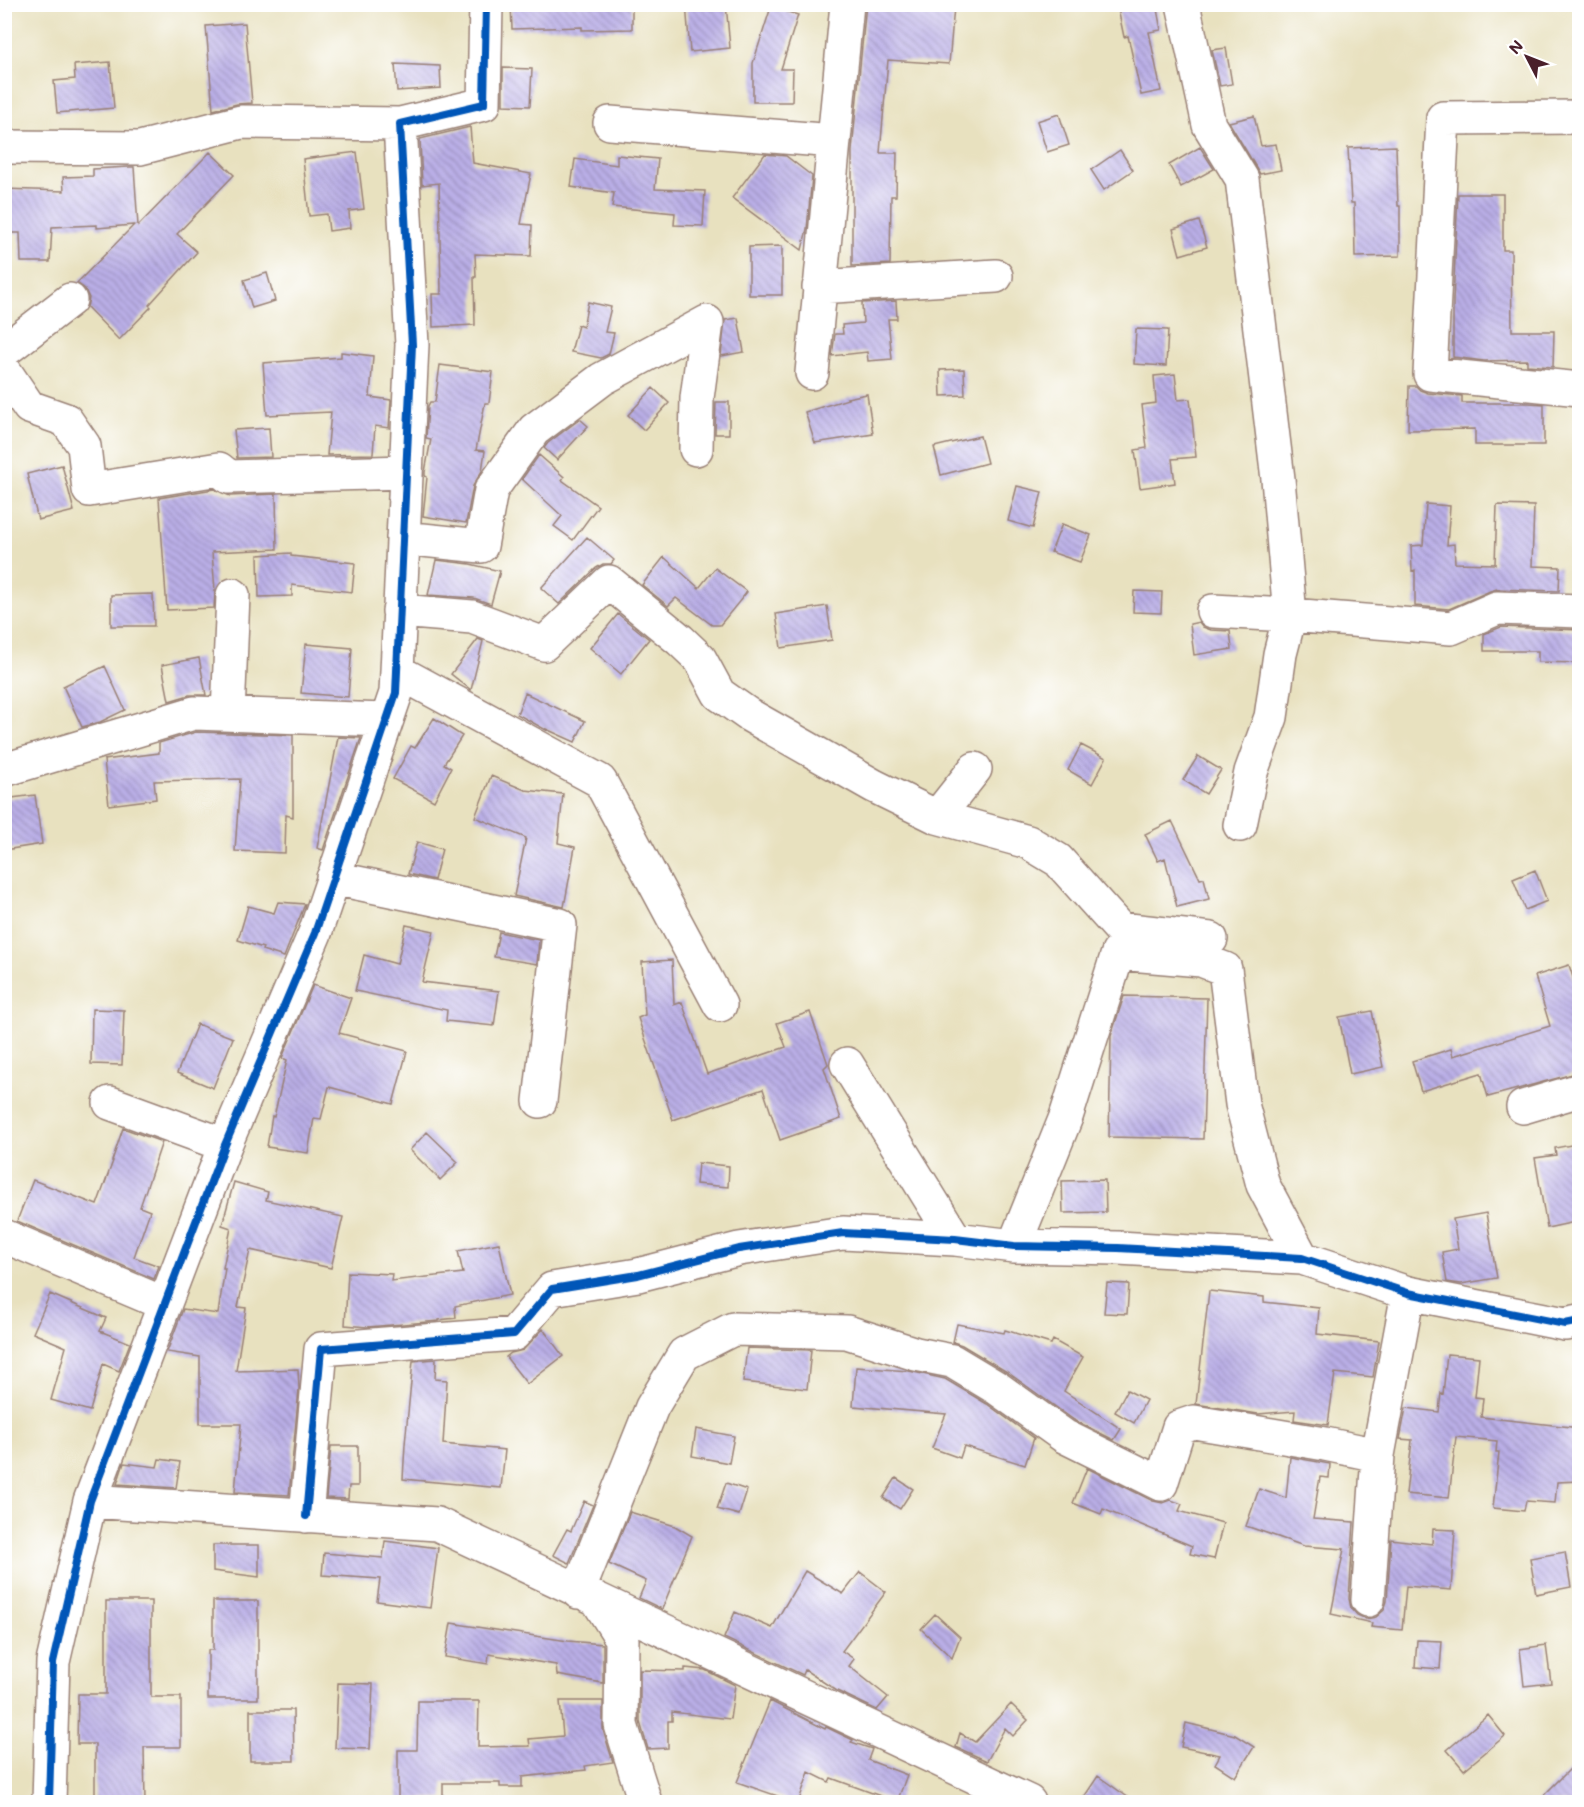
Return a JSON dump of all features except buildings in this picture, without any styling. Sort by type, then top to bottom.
[{"type":"street","points":[[4,147],[140,148],[241,122],[400,124],[484,104],[486,4]]},
{"type":"street","points":[[812,373],[847,4]]},
{"type":"street","points":[[1183,4],[1209,125],[1242,179],[1278,479],[1290,615],[1280,654],[1271,717],[1251,772],[1240,825]]},
{"type":"street","points":[[1580,117],[1443,118],[1430,374],[1580,389]]},
{"type":"street","points":[[610,123],[834,141]]},
{"type":"street","points":[[49,1803],[52,1662],[90,1501],[225,1145],[315,933],[396,693],[412,345],[400,124]]},
{"type":"street","points":[[819,287],[996,276]]},
{"type":"street","points":[[4,351],[70,300]]},
{"type":"street","points":[[403,538],[482,546],[491,490],[534,430],[602,379],[707,322],[697,398],[696,449]]},
{"type":"street","points":[[4,370],[29,407],[66,420],[84,447],[89,490],[219,469],[230,477],[406,472]]},
{"type":"street","points":[[399,611],[472,617],[544,644],[609,582],[680,640],[700,659],[719,694],[749,715],[874,786],[937,818],[1028,842],[1058,860],[1120,930],[1211,939]]},
{"type":"street","points":[[228,714],[233,595]]},
{"type":"street","points":[[1213,611],[1450,628],[1497,608],[1580,611]]},
{"type":"street","points":[[397,671],[600,781],[720,1005]]},
{"type":"street","points":[[4,770],[194,713],[385,720]]},
{"type":"street","points":[[937,818],[975,769]]},
{"type":"street","points":[[333,878],[560,925],[540,1101]]},
{"type":"street","points":[[1014,1246],[1066,1117],[1118,953],[1202,960],[1225,969],[1242,1104],[1263,1185],[1302,1258]]},
{"type":"street","points":[[847,1064],[955,1239]]},
{"type":"street","points":[[1523,1107],[1580,1090]]},
{"type":"street","points":[[110,1104],[225,1145]]},
{"type":"street","points":[[306,1516],[321,1349],[514,1334],[552,1289],[638,1275],[739,1249],[843,1233],[955,1239],[1014,1246],[1118,1248],[1302,1258],[1408,1293],[1564,1324],[1580,1321]]},
{"type":"street","points":[[4,1236],[165,1304]]},
{"type":"street","points":[[1368,1600],[1378,1455],[1408,1293]]},
{"type":"street","points":[[588,1597],[652,1407],[684,1354],[733,1329],[847,1332],[916,1354],[952,1361],[997,1388],[1064,1436],[1161,1484],[1179,1427],[1194,1422],[1378,1455]]},
{"type":"street","points":[[90,1501],[437,1524],[994,1795],[1029,1803]]},
{"type":"street","points":[[588,1597],[622,1639],[621,1725],[645,1803]]},
{"type":"cycle path","points":[[49,1802],[53,1662],[90,1501],[225,1145],[315,933],[396,693],[412,345],[400,124],[484,104],[486,4]]},
{"type":"cycle path","points":[[306,1516],[321,1349],[514,1334],[552,1289],[638,1275],[739,1249],[843,1233],[955,1239],[1014,1246],[1118,1248],[1302,1258],[1408,1293],[1565,1324],[1580,1321]]}]
